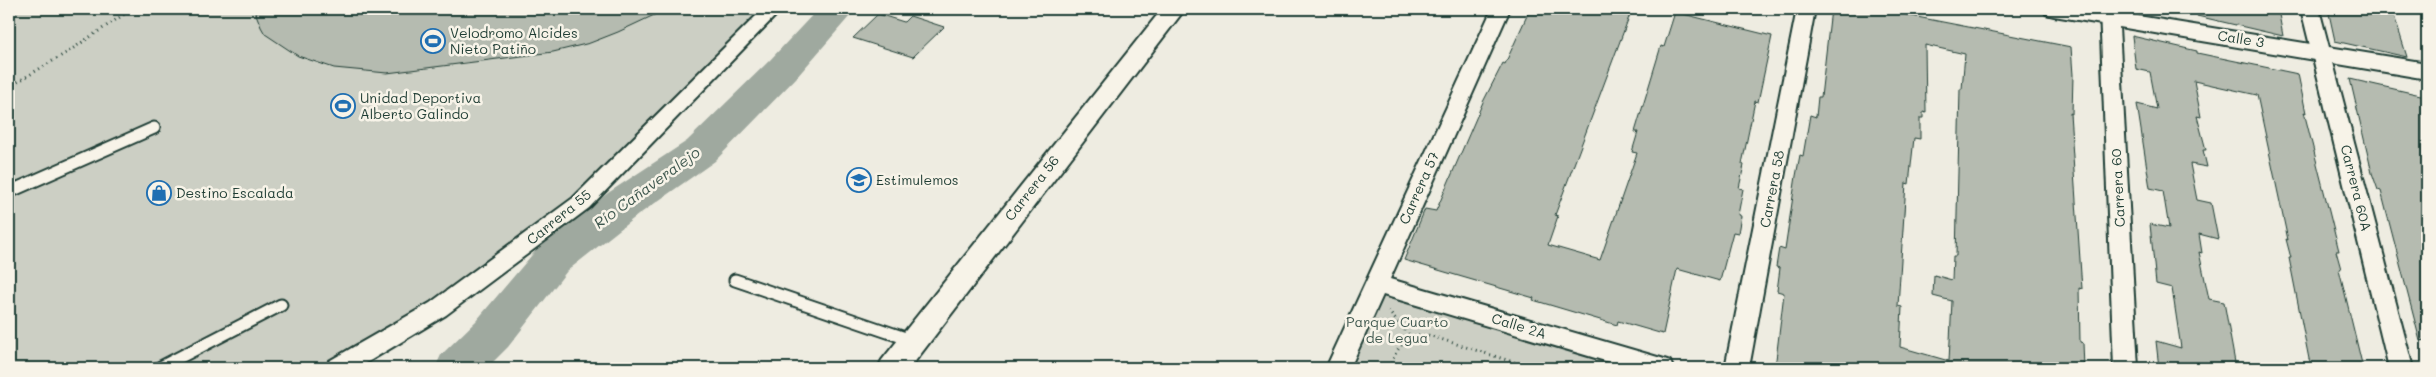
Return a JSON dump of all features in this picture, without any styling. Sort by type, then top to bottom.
[{"type":"street","name":"Carrera 55","points":[[338,368],[438,309],[581,203],[773,9]]},
{"type":"street","name":"Carrera 57","points":[[1338,368],[1501,9]]},
{"type":"street","name":"Carrera 58","points":[[1737,368],[1806,9]]},
{"type":"street","name":"Calle 3","points":[[2054,9],[2110,13],[2427,70]]},
{"type":"street","name":"Carrera 60A","points":[[2310,9],[2401,368]]},
{"type":"street","name":"Carrera 56","points":[[893,368],[1170,10]]},
{"type":"street","name":"Carrera 60","points":[[2110,13],[2126,368]]},
{"type":"street","name":"Calle 2A","points":[[1376,284],[1661,368]]},
{"type":"lane","points":[[9,192],[154,128]]},
{"type":"lane","points":[[735,280],[914,341]]},
{"type":"lane","points":[[159,368],[281,305]]},
{"type":"path","points":[[9,87],[66,53],[132,9]]},
{"type":"path","points":[[1376,284],[1384,307],[1411,337]]},
{"type":"path","points":[[1390,368],[1393,354],[1399,344],[1411,337],[1428,335],[1532,368]]},
{"type":"green space","name":"Unidad Deportiva Alberto Galindo","points":[[9,9],[773,9],[581,203],[438,309],[338,368],[9,368]]},
{"type":"green space","name":"Parque Cuarto de Legua","points":[[1376,284],[1661,368],[1338,368]]},
{"type":"building","name":"Velodromo Alcides Nieto Patiño","points":[[254,9],[667,9],[590,43],[553,52],[387,73],[334,68],[298,56],[265,34]]},
{"type":"building","points":[[1530,9],[1632,9],[1555,215],[1558,216],[1548,245],[1600,260],[1637,153],[1632,152],[1638,132],[1635,132],[1661,46],[1664,47],[1675,12],[1772,36],[1758,102],[1755,101],[1742,164],[1744,165],[1739,188],[1743,189],[1738,215],[1741,216],[1738,233],[1733,232],[1720,281],[1677,269],[1663,334],[1618,321],[1617,325],[1533,300],[1534,298],[1404,260],[1425,209],[1436,211],[1483,102],[1503,63],[1505,64]]},
{"type":"building","points":[[1831,9],[1876,9],[2071,47],[2073,75],[2072,114],[2070,113],[2082,289],[2079,288],[2080,342],[2083,343],[2084,368],[1775,368],[1784,293],[1777,291],[1780,268],[1776,267],[1779,248],[1785,250],[1800,155],[1803,156],[1810,115],[1816,117],[1818,97],[1821,97]],"holes":[[[1925,45],[1965,54],[1962,89],[1960,89],[1956,256],[1953,256],[1952,280],[1934,275],[1933,296],[1952,301],[1949,361],[1900,347],[1902,307],[1898,306],[1906,183],[1909,184],[1914,138],[1920,139],[1920,118],[1923,118],[1923,112],[1926,113]]]},
{"type":"building","points":[[2198,9],[2278,9],[2283,36],[2197,16]]},
{"type":"building","points":[[2328,9],[2392,9],[2407,57],[2335,41]]},
{"type":"building","points":[[878,14],[904,22],[910,16],[944,27],[913,57],[853,38]]},
{"type":"building","points":[[2132,36],[2197,51],[2197,53],[2298,74],[2306,113],[2304,112],[2339,251],[2336,251],[2341,269],[2339,269],[2363,368],[2313,368],[2309,359],[2286,239],[2288,240],[2257,95],[2194,81],[2201,117],[2197,116],[2206,150],[2203,150],[2207,167],[2190,164],[2197,200],[2211,203],[2218,239],[2199,234],[2202,253],[2199,252],[2209,299],[2224,302],[2236,368],[2159,368],[2156,341],[2181,348],[2172,288],[2156,284],[2150,224],[2169,228],[2163,191],[2150,188],[2137,104],[2157,109],[2150,72],[2136,69]]},
{"type":"building","points":[[2350,79],[2425,96],[2427,105],[2427,340],[2420,341],[2381,191],[2378,190],[2372,173]]},
{"type":"waterway","name":"Río Cañaveralejo","points":[[458,368],[492,334],[552,260],[623,204],[701,151],[783,69],[838,9]]},
{"type":"place","name":"Velodromo Alcides Nieto Patiño","points":[[433,41]]},
{"type":"place","name":"Unidad Deportiva Alberto Galindo","points":[[343,106]]},
{"type":"place","name":"Estimulemos","points":[[859,180]]},
{"type":"place","name":"Destino Escalada","points":[[159,193]]}]
